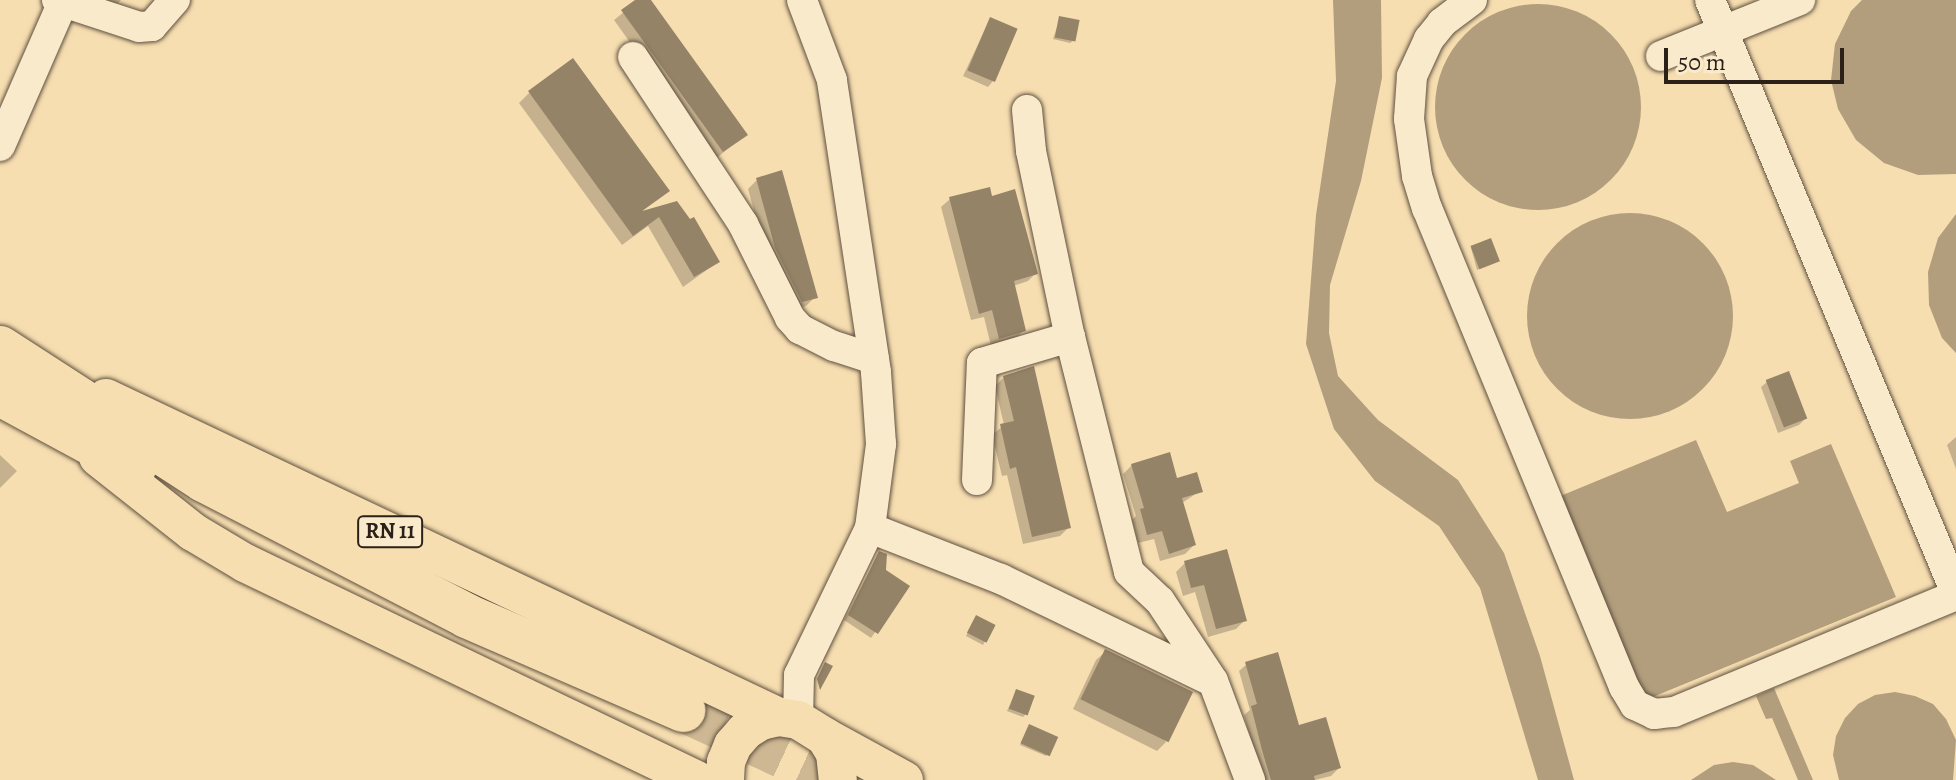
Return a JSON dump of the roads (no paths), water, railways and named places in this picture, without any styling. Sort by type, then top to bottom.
[{"type":"highway","name":"RN 11","points":[[0,348],[204,480],[682,723],[193,499],[0,394]]},
{"type":"main road","name":"RN 11","points":[[0,348],[801,725],[904,780]]},
{"type":"main road","name":"RN 11","points":[[55,423],[193,532],[245,563],[697,780]]},
{"type":"main road","points":[[725,780],[726,762],[733,745],[745,731],[761,721],[801,725],[835,753],[838,780]]},
{"type":"street","points":[[0,146],[10,101],[60,1],[139,27],[152,26],[175,0]]},
{"type":"street","points":[[801,725],[799,675],[870,528],[881,444],[874,359],[832,80],[802,0]]},
{"type":"street","points":[[1472,0],[1442,23],[1429,39],[1412,76],[1409,119],[1417,176],[1433,223],[1624,687],[1635,705],[1654,714],[1674,712],[1956,594],[1710,0]]},
{"type":"street","points":[[1661,56],[1800,0]]},
{"type":"street","points":[[633,57],[743,224],[790,318],[800,329],[834,346],[874,359]]},
{"type":"street","points":[[1027,110],[1031,151],[1070,337],[1129,572],[1160,601],[1213,681],[1250,780]]},
{"type":"street","points":[[977,480],[982,363],[1070,337]]},
{"type":"street","points":[[870,528],[1001,579],[1213,681]]},
{"type":"tunnel","points":[[683,710],[834,780]]}]
